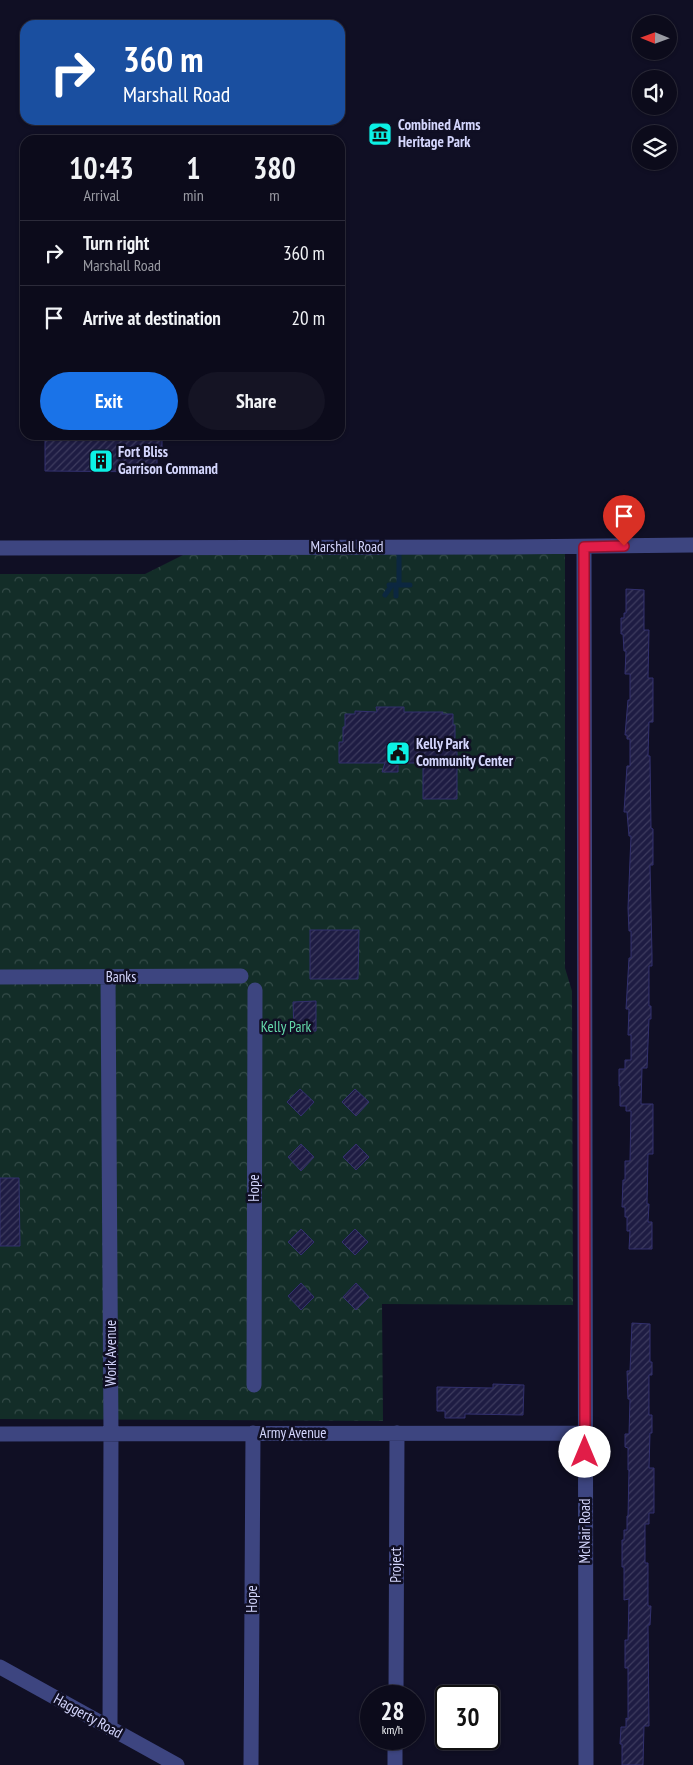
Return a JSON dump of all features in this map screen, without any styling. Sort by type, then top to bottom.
[{"type":"street","name":"Marshall Road","points":[[0,548],[693,546]]},
{"type":"street","name":"McNair Road","points":[[584,547],[586,1765]]},
{"type":"street","name":"Banks","points":[[0,977],[241,976]]},
{"type":"street","name":"Work Avenue","points":[[108,977],[112,1434],[110,1728]]},
{"type":"street","name":"Hope","points":[[254,1385],[255,990]]},
{"type":"street","name":"Project","points":[[396,1685],[397,1433]]},
{"type":"street","name":"Army Avenue","points":[[0,1434],[585,1433]]},
{"type":"street","name":"Hope","points":[[251,1765],[253,1434]]},
{"type":"street","name":"Haggerty Road","points":[[0,1667],[177,1765]]},
{"type":"street","points":[[395,1750],[395,1765]]},
{"type":"green space","name":"Kelly Park","points":[[199,547],[565,547],[565,968],[572,991],[573,1305],[382,1304],[383,1421],[0,1419],[0,574],[145,574]]},
{"type":"building","name":"Fort Bliss Garrison Command","points":[[45,440],[162,440],[162,452],[157,452],[157,472],[45,471]]},
{"type":"building","points":[[626,589],[644,590],[644,630],[649,630],[648,678],[653,678],[653,722],[649,722],[648,756],[650,756],[651,828],[653,829],[653,865],[650,865],[652,966],[649,966],[649,1006],[651,1006],[651,1019],[649,1019],[647,1068],[642,1068],[641,1104],[653,1104],[653,1154],[648,1154],[647,1204],[649,1204],[648,1222],[652,1222],[652,1249],[629,1249],[630,1231],[627,1231],[625,1207],[622,1207],[625,1161],[630,1161],[631,1111],[626,1111],[626,1106],[620,1106],[619,1086],[619,1069],[625,1069],[625,1060],[631,1060],[631,1035],[628,1035],[629,1009],[626,1009],[629,958],[631,958],[631,931],[629,931],[628,908],[631,836],[629,836],[627,812],[624,812],[627,766],[630,766],[630,739],[627,739],[627,735],[625,735],[628,700],[630,700],[630,674],[625,674],[626,651],[624,651],[623,634],[621,634],[621,618],[624,618],[624,613],[626,613]]},
{"type":"building","name":"Kelly Park Community Center","points":[[376,707],[404,707],[404,712],[443,712],[442,714],[453,714],[455,744],[457,744],[457,799],[423,799],[423,763],[398,763],[398,772],[382,772],[385,763],[339,763],[339,742],[343,742],[345,714],[355,714],[355,711],[377,712]]},
{"type":"building","points":[[310,930],[359,930],[358,979],[310,979]]},
{"type":"building","points":[[316,1001],[316,1031],[294,1031],[293,1002]]},
{"type":"building","points":[[300,1089],[314,1102],[301,1116],[287,1102]]},
{"type":"building","points":[[355,1089],[369,1102],[356,1116],[342,1102]]},
{"type":"building","points":[[301,1144],[314,1157],[301,1171],[288,1157]]},
{"type":"building","points":[[356,1144],[369,1157],[356,1170],[343,1157]]},
{"type":"building","points":[[0,1178],[19,1178],[20,1246],[0,1246]]},
{"type":"building","points":[[301,1229],[314,1242],[301,1255],[288,1242]]},
{"type":"building","points":[[355,1229],[368,1242],[355,1255],[342,1242]]},
{"type":"building","points":[[301,1283],[314,1297],[301,1310],[288,1296]]},
{"type":"building","points":[[356,1283],[369,1297],[356,1310],[343,1297]]},
{"type":"building","points":[[632,1323],[650,1324],[650,1362],[652,1362],[652,1375],[649,1375],[649,1415],[652,1415],[652,1433],[650,1433],[649,1468],[654,1468],[654,1513],[649,1513],[649,1524],[645,1524],[645,1563],[648,1563],[648,1606],[651,1606],[650,1625],[648,1625],[649,1726],[644,1726],[643,1765],[622,1765],[622,1744],[620,1744],[621,1727],[626,1727],[626,1718],[628,1719],[628,1668],[625,1668],[625,1640],[628,1640],[629,1599],[624,1600],[622,1540],[624,1540],[624,1530],[627,1530],[628,1516],[629,1470],[625,1434],[629,1434],[630,1399],[628,1399],[627,1371],[630,1371]]},
{"type":"building","points":[[493,1384],[524,1385],[523,1415],[465,1414],[465,1418],[445,1418],[445,1411],[437,1411],[437,1387],[493,1388]]},
{"type":"waterway","points":[[399,548],[399,585]]},
{"type":"waterway","points":[[389,585],[410,585]]},
{"type":"waterway","points":[[385,595],[392,585]]},
{"type":"waterway","points":[[396,585],[396,596]]},
{"type":"place","name":"Combined Arms Heritage Park","points":[[380,134]]},
{"type":"place","name":"Fort Bliss Garrison Command","points":[[101,461]]},
{"type":"place","name":"Kelly Park Community Center","points":[[398,753]]},
{"type":"route","points":[[585,1452],[584,547],[624,546]]}]
